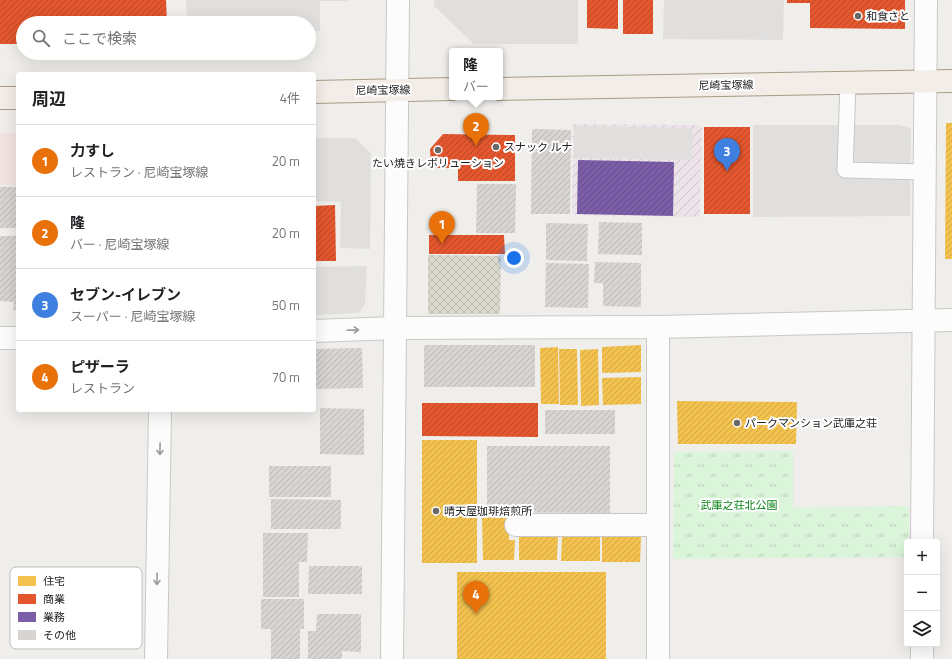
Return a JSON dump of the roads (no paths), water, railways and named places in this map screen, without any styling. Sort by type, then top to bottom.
[{"type":"main road","name":"尼崎宝塚線","points":[[503,89],[952,81]]},
{"type":"main road","name":"尼崎宝塚線","points":[[316,92],[449,89]]},
{"type":"main road","points":[[0,98],[16,98]]},
{"type":"street","points":[[392,659],[398,0]]},
{"type":"street","points":[[922,539],[926,0]]},
{"type":"street","points":[[316,331],[395,328],[658,328],[952,320]]},
{"type":"street","points":[[658,328],[658,659]]},
{"type":"street","points":[[0,338],[16,338]]},
{"type":"street","points":[[156,659],[160,412]]},
{"type":"street","points":[[516,525],[658,525]]},
{"type":"street","points":[[922,647],[922,659]]},
{"type":"lane","points":[[848,83],[846,170],[925,172]]},
{"type":"place","name":"和食さと","points":[[858,16]]},
{"type":"place","name":"隆","points":[[476,146]]},
{"type":"place","name":"スナック ルナ","points":[[496,147]]},
{"type":"place","name":"たい焼きレボリューション","points":[[438,150]]},
{"type":"place","name":"セブン-イレブン","points":[[727,171]]},
{"type":"place","name":"力すし","points":[[442,244]]},
{"type":"place","name":"パークマンション武庫之荘","points":[[737,423]]},
{"type":"place","name":"晴天屋珈琲焙煎所","points":[[436,511]]},
{"type":"place","name":"ピザーラ","points":[[476,614]]},
{"type":"park label","name":"武庫之荘北公園","points":[[739,505]]}]
